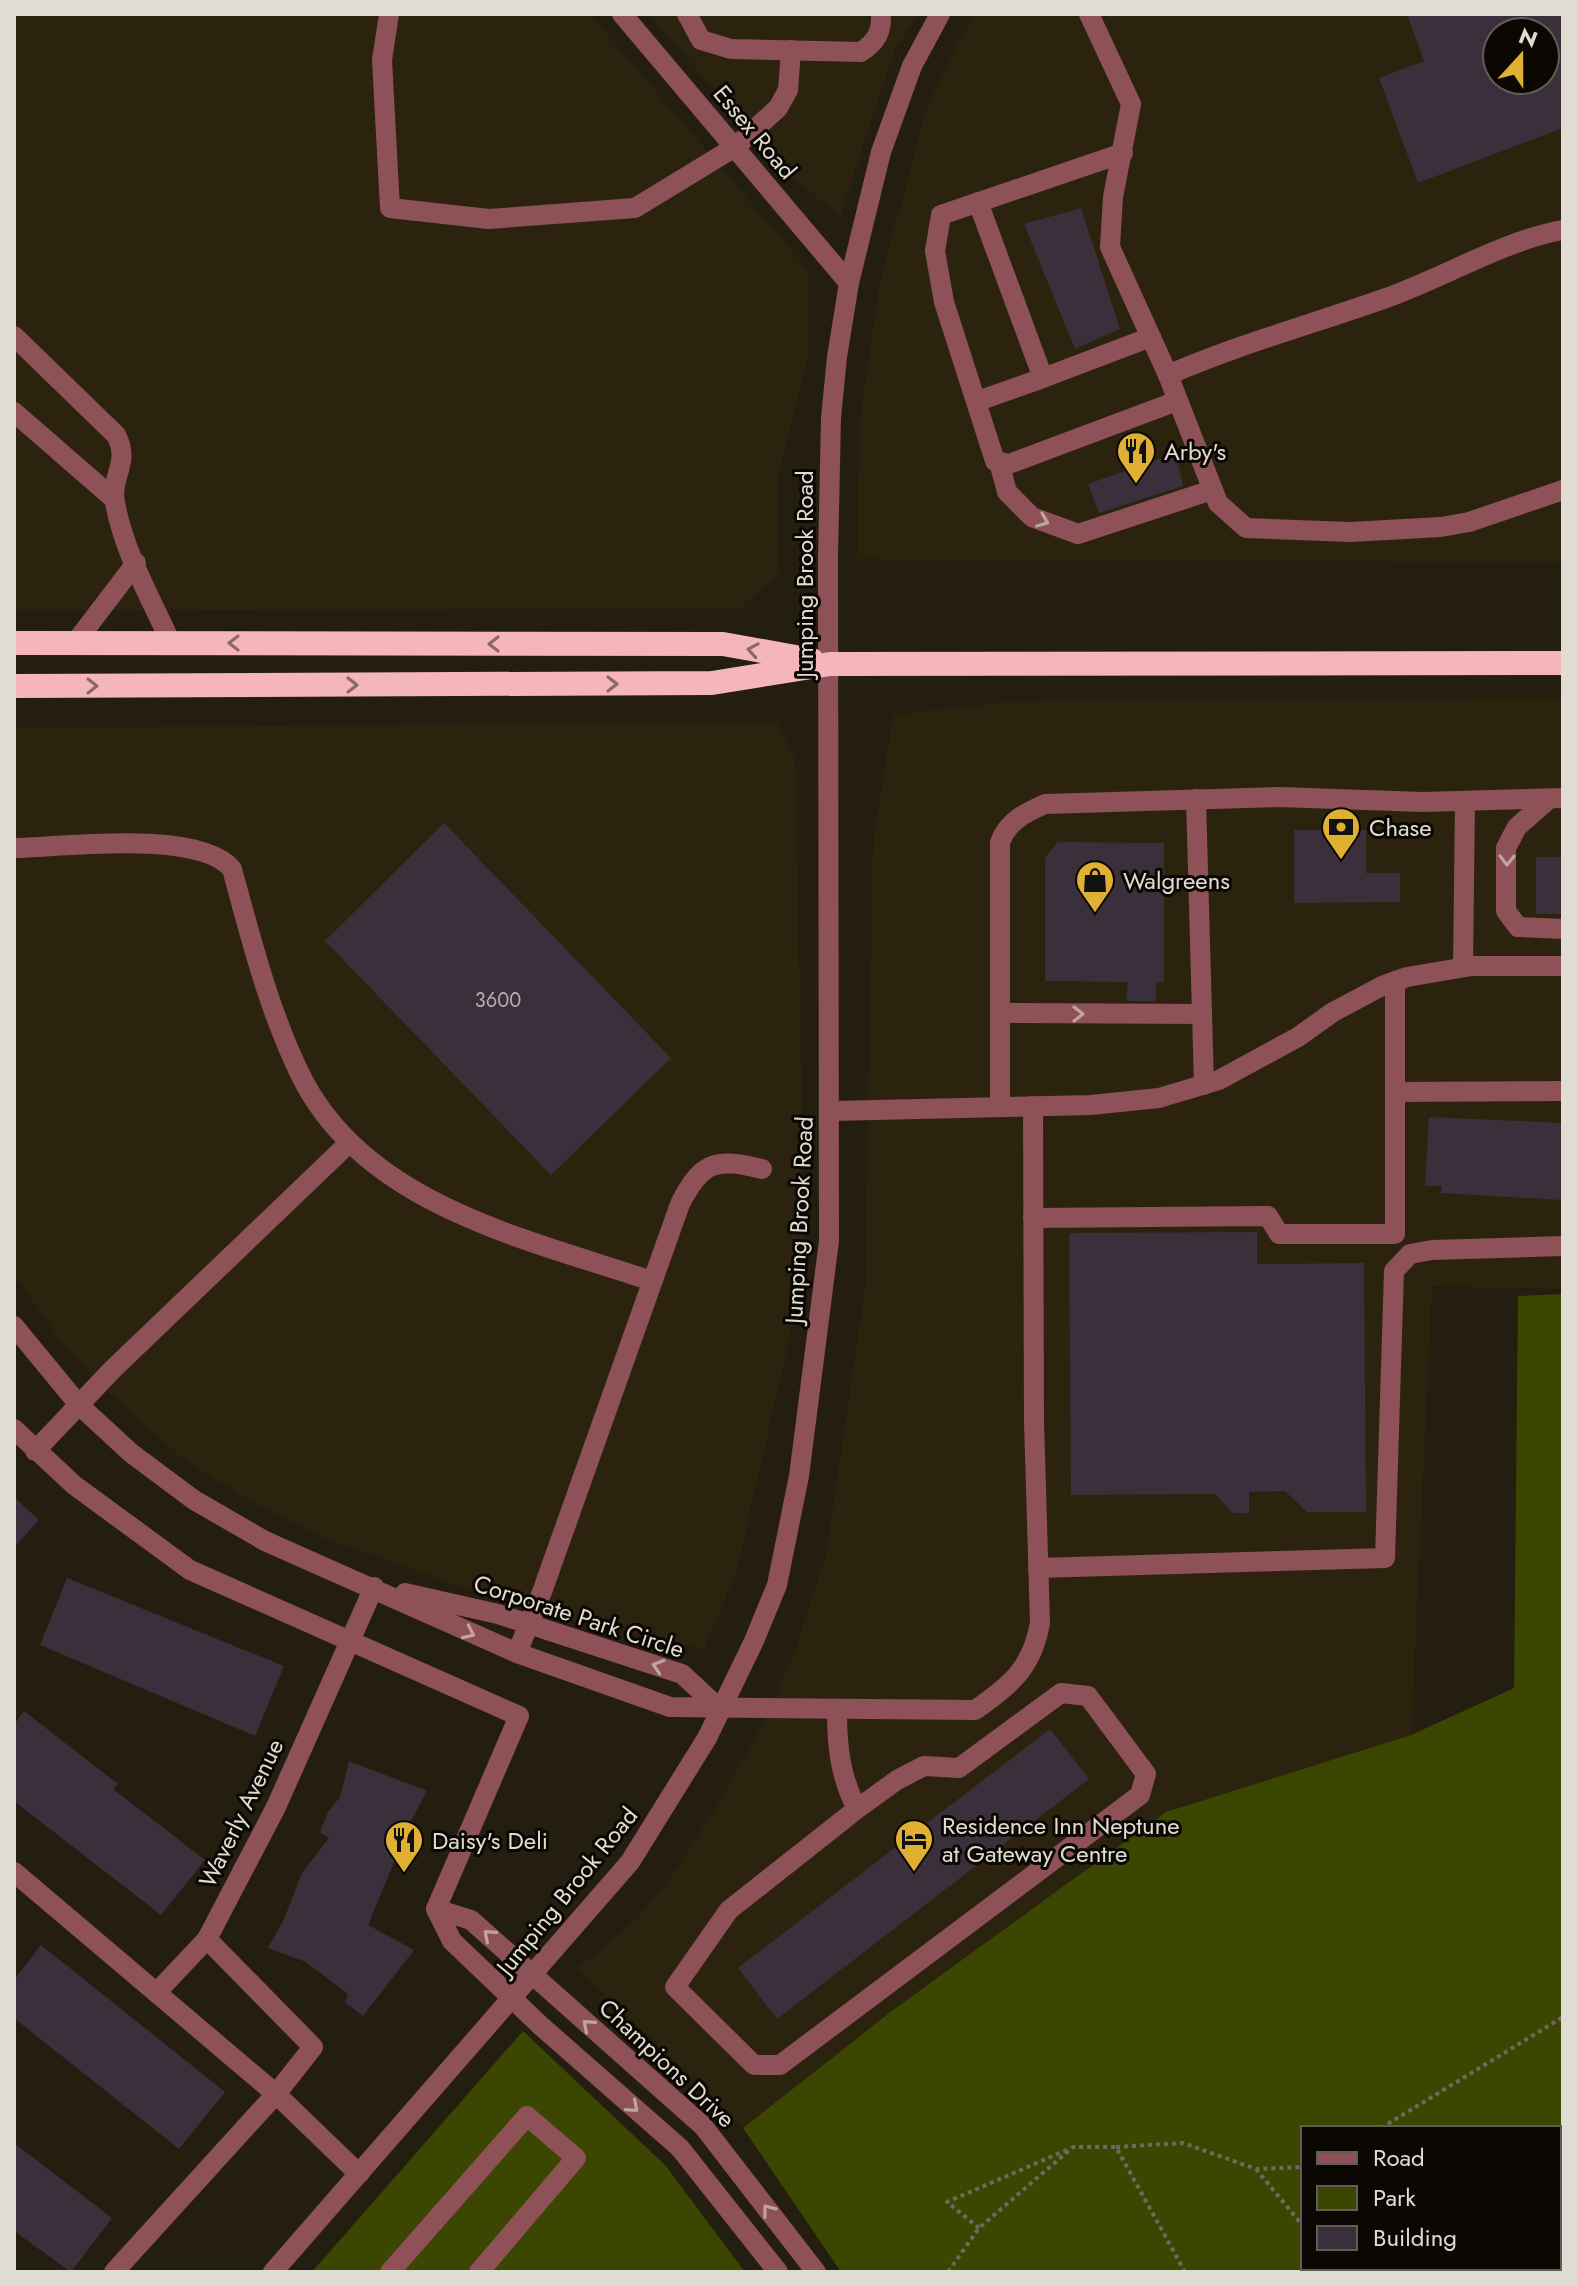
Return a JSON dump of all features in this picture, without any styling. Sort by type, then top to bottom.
[{"type":"highway","points":[[14,643],[723,644],[830,664]]},
{"type":"highway","points":[[14,686],[712,683],[830,664],[1563,663]]},
{"type":"street","points":[[389,14],[382,60],[390,208],[489,219],[635,208],[735,147],[783,99],[788,90],[791,50]]},
{"type":"street","name":"Essex Road","points":[[622,14],[849,283]]},
{"type":"street","points":[[687,14],[701,40],[731,49],[861,52],[874,43],[881,26],[881,14]]},
{"type":"street","name":"Jumping Brook Road","points":[[273,2272],[638,1851],[676,1793],[721,1710],[767,1614],[792,1517],[826,1281],[831,1111],[831,418],[849,283],[881,152],[897,103],[940,14]]},
{"type":"street","points":[[1089,14],[1131,104],[1113,197],[1110,247],[1168,375],[1218,503],[1246,528],[1350,532],[1455,525],[1563,490]]},
{"type":"street","points":[[1123,153],[941,215],[935,251],[944,302],[995,461],[1009,464],[1177,401]]},
{"type":"street","points":[[978,202],[1043,378]]},
{"type":"street","points":[[1168,375],[1219,353],[1387,298],[1446,272],[1563,230]]},
{"type":"street","points":[[14,336],[116,435],[124,450],[114,499]]},
{"type":"street","points":[[978,401],[1151,337]]},
{"type":"street","points":[[14,412],[114,499],[136,563],[171,643]]},
{"type":"street","points":[[999,462],[1007,492],[1032,517],[1078,534],[1212,490]]},
{"type":"street","points":[[75,643],[136,563]]},
{"type":"street","points":[[1000,1107],[1000,842],[1008,827],[1045,804],[1279,797],[1465,801],[1556,799]]},
{"type":"street","points":[[1196,799],[1204,1085]]},
{"type":"street","points":[[1556,799],[1517,827],[1506,848],[1506,911],[1518,927],[1563,929]]},
{"type":"street","points":[[1463,967],[1465,801]]},
{"type":"street","points":[[14,848],[166,845],[197,849],[225,861],[232,869],[271,1007],[302,1079],[349,1143],[422,1196],[483,1224],[652,1281]]},
{"type":"street","points":[[831,1111],[1033,1106],[1159,1098],[1204,1085],[1253,1063],[1333,1012],[1395,981],[1463,967],[1563,966]]},
{"type":"street","points":[[1395,981],[1395,1234],[1401,1260]]},
{"type":"street","points":[[1000,1013],[1202,1014]]},
{"type":"street","points":[[1395,1092],[1563,1091]]},
{"type":"street","points":[[721,1710],[975,1710],[1010,1685],[1035,1650],[1040,1623],[1033,1106]]},
{"type":"street","points":[[35,1451],[349,1143]]},
{"type":"street","points":[[517,1653],[680,1204],[700,1172],[729,1161],[762,1169]]},
{"type":"street","points":[[1033,1218],[1268,1216],[1279,1234],[1395,1234]]},
{"type":"street","points":[[1038,1568],[1385,1558],[1394,1271],[1401,1260],[1410,1254],[1432,1250],[1563,1246]]},
{"type":"street","name":"Corporate Park Circle","points":[[14,1326],[79,1405],[131,1453],[194,1500],[265,1541],[517,1653],[670,1707],[721,1710]]},
{"type":"street","points":[[14,1429],[74,1485],[190,1570],[519,1716],[436,1909],[452,1941],[512,1999],[680,2148],[778,2272]]},
{"type":"street","name":"Corporate Park Circle","points":[[374,1587],[467,1606],[682,1674],[721,1710]]},
{"type":"street","name":"Waverly Avenue","points":[[157,1992],[207,1939],[276,1807],[374,1587]]},
{"type":"street","points":[[1061,1693],[1088,1696],[1146,1774],[1140,1795],[780,2065],[754,2065],[675,1987],[729,1910],[857,1809],[897,1780],[924,1766],[959,1768],[1061,1693]]},
{"type":"street","points":[[837,1710],[837,1750],[844,1782],[857,1809]]},
{"type":"street","points":[[14,1872],[276,2094],[359,2174]]},
{"type":"street","points":[[436,1909],[471,1920],[533,1975]]},
{"type":"street","points":[[114,2272],[276,2094],[313,2047],[207,1939]]},
{"type":"street","name":"Champions Drive","points":[[533,1975],[703,2126],[816,2272]]},
{"type":"street","points":[[665,2135],[686,2111]]},
{"type":"street","points":[[390,2272],[527,2116],[576,2158],[479,2272]]},
{"type":"path","points":[[1384,2126],[1563,2017]]},
{"type":"path","points":[[979,2228],[947,2202],[1073,2147],[1183,2143],[1256,2169],[1301,2167]]},
{"type":"path","points":[[948,2272],[979,2228],[1073,2147]]},
{"type":"path","points":[[1116,2147],[1185,2272]]},
{"type":"path","points":[[1256,2169],[1301,2224]]},
{"type":"shaded area","points":[[14,14],[590,14],[809,271],[808,356],[778,475],[779,573],[740,608],[14,611]]},
{"type":"shaded area","points":[[648,14],[919,14],[895,49],[840,217],[786,171]]},
{"type":"shaded area","points":[[976,14],[1563,14],[1563,562],[857,559],[860,420],[879,288],[925,113],[956,45]]},
{"type":"shaded area","points":[[1563,698],[1563,1289],[1432,1286],[1411,1735],[1166,1812],[893,2010],[743,2128],[578,1968],[640,1916],[677,1869],[723,1796],[760,1729],[794,1654],[826,1555],[865,1289],[873,843],[893,715],[1018,701]]},
{"type":"shaded area","points":[[778,722],[795,759],[805,1268],[737,1570],[704,1649],[531,1612],[323,1537],[247,1499],[181,1457],[99,1384],[64,1345],[14,1274],[14,728]]},
{"type":"green space","points":[[1563,1294],[1563,2272],[841,2272],[743,2128],[893,2010],[1166,1812],[1411,1735],[1514,1688],[1518,1296]]},
{"type":"green space","points":[[523,2031],[665,2165],[745,2272],[312,2272]]},
{"type":"building","points":[[1407,14],[1563,14],[1563,128],[1418,183],[1379,78],[1424,61]]},
{"type":"building","points":[[1081,208],[1120,329],[1075,349],[1024,224]]},
{"type":"building","name":"Arby's","points":[[1176,453],[1183,486],[1099,513],[1088,484]]},
{"type":"building","points":[[444,823],[671,1058],[551,1175],[325,941]]},
{"type":"building","points":[[1294,830],[1366,830],[1366,873],[1400,873],[1400,902],[1294,903]]},
{"type":"building","points":[[1058,842],[1164,843],[1164,982],[1156,982],[1156,1001],[1126,1001],[1128,982],[1045,981],[1045,858]]},
{"type":"building","points":[[1536,857],[1563,857],[1563,914],[1536,914]]},
{"type":"building","points":[[1429,1117],[1563,1123],[1563,1200],[1441,1193],[1442,1186],[1425,1186]]},
{"type":"building","points":[[1257,1232],[1257,1264],[1364,1263],[1366,1512],[1307,1512],[1285,1491],[1249,1492],[1249,1513],[1233,1513],[1215,1494],[1071,1495],[1069,1233]]},
{"type":"building","points":[[14,1497],[39,1520],[14,1547]]},
{"type":"building","points":[[67,1578],[284,1666],[255,1736],[40,1645]]},
{"type":"building","points":[[24,1711],[118,1784],[113,1789],[205,1860],[161,1915],[14,1801],[14,1725]]},
{"type":"building","name":"Residence Inn Neptune at Gateway Centre","points":[[1050,1729],[1089,1779],[777,2019],[738,1968]]},
{"type":"building","points":[[349,1761],[427,1791],[412,1819],[368,1925],[414,1950],[363,2016],[345,2002],[348,1994],[306,1962],[268,1948],[284,1919],[302,1873],[329,1838],[320,1832],[328,1812],[340,1797]]},
{"type":"building","points":[[41,1945],[225,2092],[179,2149],[14,2018],[14,1980]]},
{"type":"building","points":[[14,2143],[112,2218],[71,2272],[14,2231]]},
{"type":"place","name":"Arby's","points":[[1136,485]]},
{"type":"place","name":"Chase","points":[[1341,861]]},
{"type":"place","name":"Walgreens","points":[[1095,914]]},
{"type":"place","name":"Residence Inn Neptune at Gateway Centre","points":[[914,1873]]},
{"type":"place","name":"Daisy's Deli","points":[[404,1874]]}]
